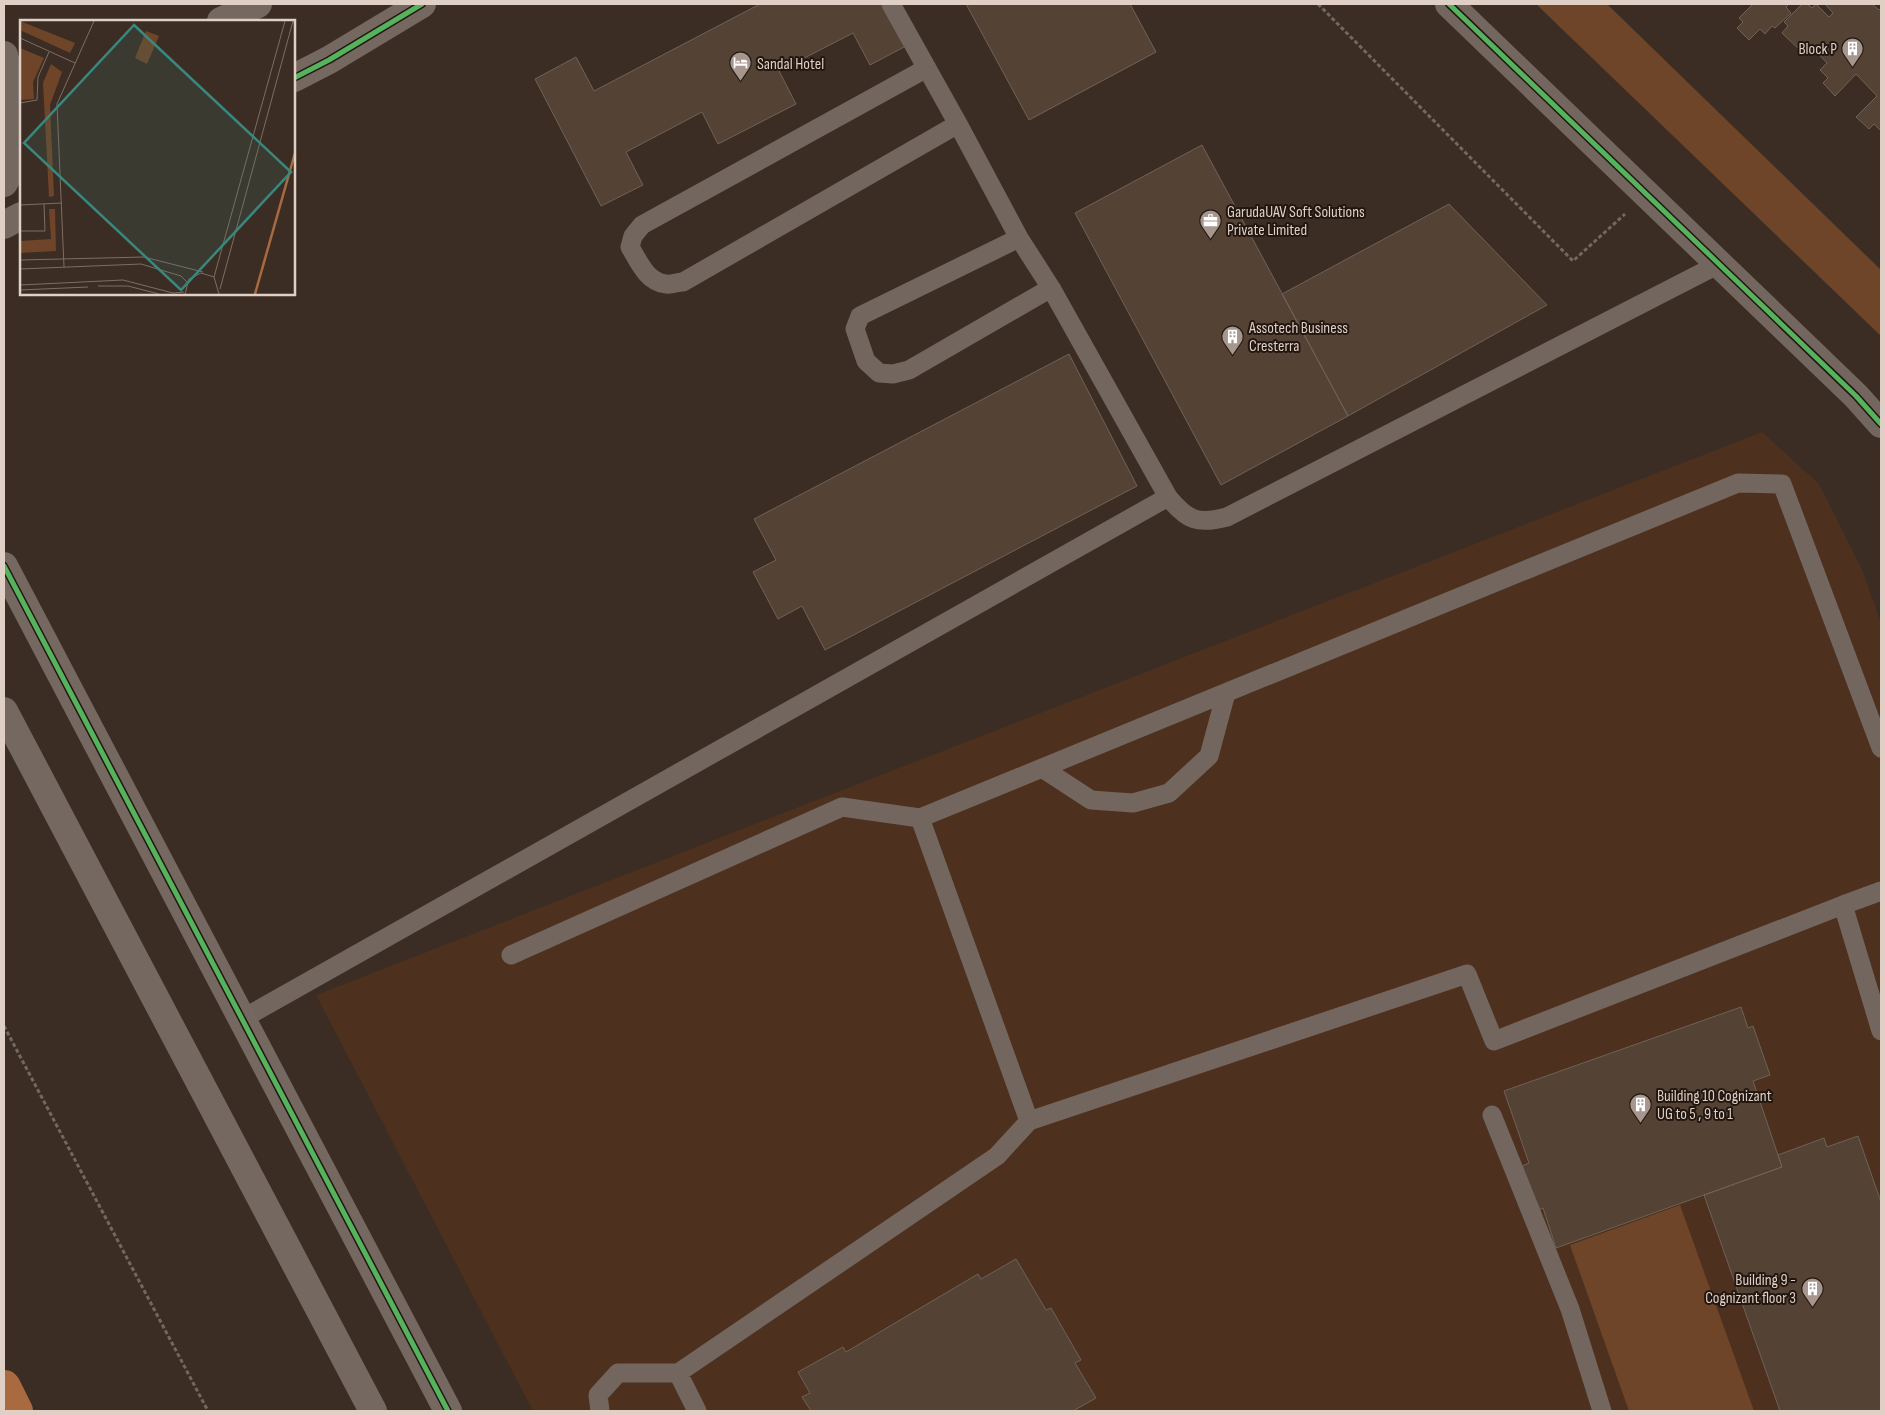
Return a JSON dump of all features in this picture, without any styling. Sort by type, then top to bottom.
[{"type":"street","points":[[223,20],[258,4]]},
{"type":"street","points":[[295,77],[422,4]]},
{"type":"street","points":[[1449,4],[1856,396],[1881,424]]},
{"type":"street","points":[[4,55],[17,88],[18,114],[9,174],[4,184]]},
{"type":"street","points":[[4,225],[20,217]]},
{"type":"street","points":[[4,566],[448,1411]]},
{"type":"street","points":[[4,711],[372,1411]]},
{"type":"lane","points":[[891,4],[1019,238],[1051,288],[1168,497],[1181,512],[1193,519],[1208,522],[1227,517],[1720,264]]},
{"type":"lane","points":[[927,68],[642,226],[633,236],[630,247],[643,271],[654,280],[667,284],[683,282],[958,124]]},
{"type":"lane","points":[[1019,238],[860,316],[856,329],[866,361],[879,373],[893,374],[908,370],[1051,288]]},
{"type":"lane","points":[[511,955],[842,807],[920,818],[1738,483],[1782,484],[1881,748]]},
{"type":"lane","points":[[242,1019],[1168,497]]},
{"type":"lane","points":[[1042,768],[1091,800],[1133,803],[1169,793],[1209,756],[1226,693]]},
{"type":"lane","points":[[920,818],[1029,1121]]},
{"type":"lane","points":[[600,1411],[598,1395],[618,1373],[678,1373],[998,1156],[1029,1121],[1467,974],[1494,1041],[1881,891]]},
{"type":"lane","points":[[1843,905],[1881,1031]]},
{"type":"lane","points":[[1492,1115],[1570,1309],[1602,1411]]},
{"type":"lane","points":[[678,1373],[697,1411]]},
{"type":"path","points":[[1318,4],[1573,261],[1647,195]]},
{"type":"path","points":[[4,1026],[208,1411]]},
{"type":"shaded area","points":[[1536,4],[1607,4],[1881,270],[1881,336]]},
{"type":"shaded area","points":[[1762,432],[1819,484],[1863,572],[1881,623],[1881,1411],[533,1411],[316,995]]},
{"type":"shaded area","points":[[1680,1205],[1754,1411],[1629,1411],[1570,1245]]},
{"type":"building","points":[[760,4],[884,4],[906,46],[870,65],[853,33],[779,71],[796,104],[718,144],[702,112],[626,152],[643,185],[601,206],[535,79],[576,57],[594,91]]},
{"type":"building","points":[[966,4],[1130,4],[1156,52],[1029,120]]},
{"type":"building","points":[[1753,4],[1789,4],[1786,7],[1791,13],[1775,28],[1772,26],[1765,34],[1760,29],[1749,40],[1737,28],[1743,22],[1739,18]]},
{"type":"building","name":"Block P","points":[[1802,4],[1807,4],[1812,8],[1816,4],[1829,17],[1833,13],[1825,4],[1872,4],[1879,10],[1881,8],[1881,131],[1874,124],[1869,129],[1856,117],[1877,96],[1856,74],[1835,96],[1823,83],[1828,78],[1820,70],[1827,63],[1809,44],[1802,52],[1782,33],[1788,26],[1784,22]]},
{"type":"building","name":"Assotech Business Cresterra","points":[[1202,145],[1348,416],[1221,485],[1075,213]]},
{"type":"building","points":[[1449,204],[1547,305],[1348,416],[1282,294]]},
{"type":"building","points":[[1069,354],[1137,486],[825,650],[802,606],[778,619],[753,572],[776,560],[754,519]]},
{"type":"building","name":"Building 10 Cognizant UG to 5 , 9 to 1","points":[[1741,1007],[1748,1028],[1753,1026],[1770,1075],[1753,1081],[1782,1167],[1556,1248],[1543,1208],[1536,1211],[1520,1167],[1529,1163],[1504,1091]]},
{"type":"building","name":"Building 9 - Cognizant floor 3","points":[[1858,1136],[1881,1202],[1881,1411],[1780,1411],[1704,1195],[1782,1167],[1778,1155],[1824,1138],[1827,1147]]},
{"type":"building","points":[[1016,1259],[1046,1310],[1051,1308],[1081,1360],[1075,1363],[1096,1398],[1073,1411],[811,1411],[802,1397],[810,1393],[798,1372],[843,1347],[846,1352],[978,1274],[981,1279]]},
{"type":"waterway","points":[[4,1387],[16,1411]]},
{"type":"cycle path","points":[[295,77],[329,60],[422,4]]},
{"type":"cycle path","points":[[1449,4],[1856,396],[1881,424]]},
{"type":"cycle path","points":[[4,566],[448,1411]]},
{"type":"place","name":"Block P","points":[[1853,67]]},
{"type":"place","name":"Sandal Hotel","points":[[741,82]]},
{"type":"place","name":"GarudaUAV Soft Solutions Private Limited","points":[[1211,239]]},
{"type":"place","name":"Assotech Business Cresterra","points":[[1233,355]]},
{"type":"place","name":"Building 10 Cognizant UG to 5 , 9 to 1","points":[[1641,1123]]},
{"type":"place","name":"Building 9 - Cognizant floor 3","points":[[1812,1307]]}]
